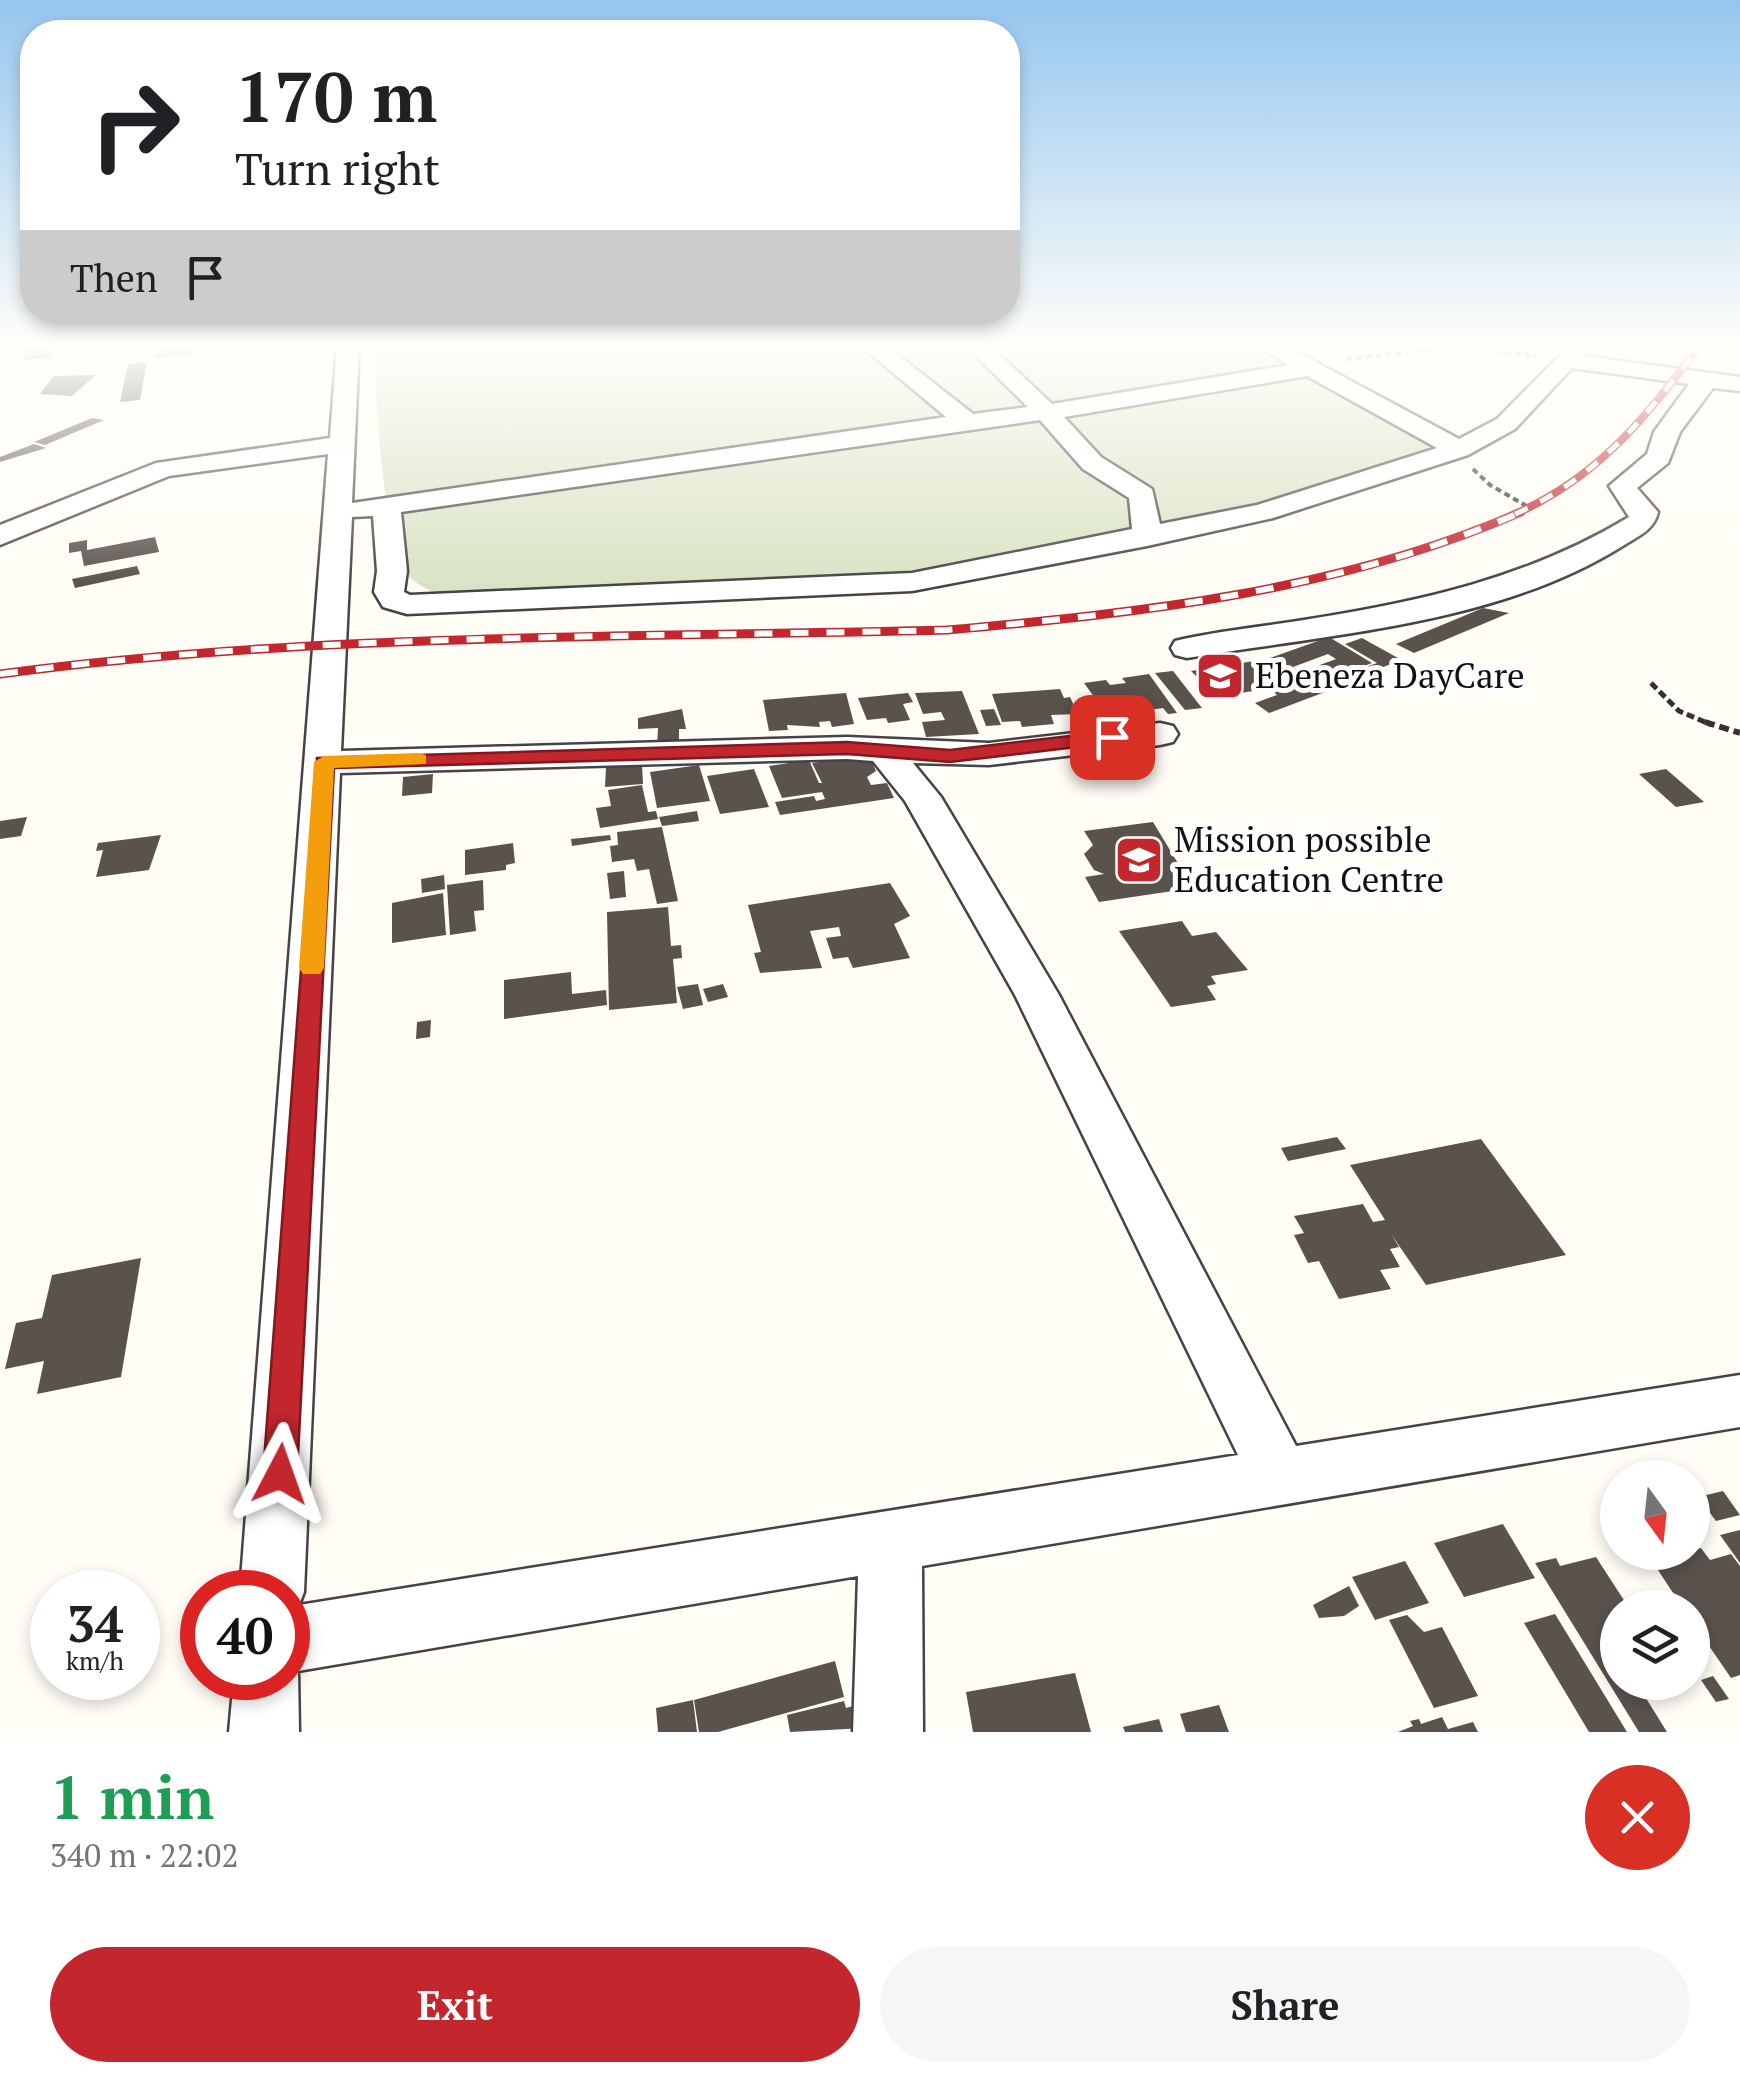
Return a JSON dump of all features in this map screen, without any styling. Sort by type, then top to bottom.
[{"type":"street","points":[[273,1570],[345,426]]},
{"type":"street","points":[[340,513],[933,426]]},
{"type":"street","points":[[1058,426],[1092,463],[1142,496],[1147,537]]},
{"type":"street","points":[[1415,426],[1459,450]]},
{"type":"street","points":[[386,507],[392,571],[389,592],[394,600],[418,606],[879,585],[945,578],[1317,497],[1459,450],[1503,426]]},
{"type":"street","points":[[1187,648],[1468,598],[1612,542],[1642,521],[1644,512],[1622,491],[1623,486],[1659,457],[1671,426]]},
{"type":"street","points":[[0,536],[110,488],[166,469],[344,444]]},
{"type":"street","points":[[324,762],[884,751],[989,754],[1160,734]]},
{"type":"street","points":[[884,751],[922,797],[1037,995],[1279,1475]]},
{"type":"street","points":[[922,797],[947,772],[989,754]]},
{"type":"street","points":[[310,1636],[1740,1402]]},
{"type":"street","points":[[888,1732],[890,1544]]},
{"type":"street","points":[[264,1732],[266,1700]]},
{"type":"path","points":[[1459,450],[1460,461],[1490,485],[1532,509]]},
{"type":"path","points":[[1651,684],[1658,695],[1696,720],[1740,733]]},
{"type":"green space","points":[[379,426],[1407,426],[1447,450],[1204,517],[946,572],[440,596],[408,575],[399,555]]},
{"type":"building","points":[[73,426],[90,426],[45,445],[34,442]]},
{"type":"building","points":[[34,444],[46,448],[0,462],[0,457]]},
{"type":"building","points":[[155,537],[159,552],[84,566],[81,551],[69,553],[69,543],[87,540],[87,550]]},
{"type":"building","points":[[137,566],[140,574],[75,588],[72,579]]},
{"type":"building","points":[[1483,608],[1509,613],[1414,653],[1396,644]]},
{"type":"building","points":[[1329,637],[1372,663],[1317,684],[1325,692],[1269,713],[1255,703],[1277,695],[1264,683],[1277,680],[1289,686],[1270,671],[1255,674],[1262,682],[1254,684],[1260,690],[1220,696],[1209,682],[1203,683],[1191,671],[1267,659]],"holes":[[[1328,654],[1336,659],[1301,672],[1293,667]]]},
{"type":"building","points":[[1362,638],[1399,661],[1370,672],[1363,668],[1377,663],[1345,644]]},
{"type":"building","points":[[1173,671],[1202,708],[1185,710],[1155,673]]},
{"type":"building","points":[[1149,674],[1177,713],[1168,714],[1163,708],[1108,716],[1084,683],[1126,683],[1122,678]]},
{"type":"building","points":[[1060,689],[1064,698],[1070,697],[1078,714],[1051,715],[1054,724],[1022,727],[1020,721],[1002,722],[992,694]]},
{"type":"building","points":[[962,691],[979,734],[926,737],[922,722],[945,720],[941,712],[923,714],[915,693]]},
{"type":"building","points":[[846,693],[854,724],[832,727],[830,721],[819,722],[820,727],[787,725],[788,730],[769,731],[763,700]]},
{"type":"building","points":[[908,693],[913,702],[903,704],[910,720],[888,723],[886,718],[867,720],[858,698]]},
{"type":"building","points":[[682,709],[686,729],[679,729],[679,744],[657,745],[658,728],[638,729],[638,718]]},
{"type":"building","points":[[994,709],[1001,725],[986,726],[980,710]]},
{"type":"building","points":[[869,755],[876,771],[867,777],[871,785],[887,783],[894,798],[780,815],[775,802],[814,796],[816,801],[825,799],[822,792],[782,798],[769,766],[809,760],[822,783],[812,763]]},
{"type":"building","points":[[642,764],[643,784],[605,787],[606,767]]},
{"type":"building","points":[[699,765],[710,801],[657,808],[650,772]]},
{"type":"building","points":[[754,769],[769,807],[720,814],[707,776]]},
{"type":"building","points":[[1666,769],[1704,802],[1676,807],[1639,774]]},
{"type":"building","points":[[433,774],[432,793],[402,796],[403,777]]},
{"type":"building","points":[[642,785],[648,812],[656,811],[658,819],[600,828],[596,808],[611,806],[608,790]]},
{"type":"building","points":[[697,811],[699,821],[662,826],[659,817]]},
{"type":"building","points":[[27,817],[21,836],[0,839],[0,821]]},
{"type":"building","points":[[1153,822],[1193,888],[1099,902],[1085,877],[1104,874],[1094,870],[1084,854],[1093,845],[1084,831]]},
{"type":"building","points":[[662,827],[678,901],[657,904],[649,869],[637,871],[634,859],[612,862],[610,846],[618,845],[617,832]]},
{"type":"building","points":[[161,835],[149,870],[96,877],[103,850],[96,851],[98,843]]},
{"type":"building","points":[[610,835],[611,840],[572,846],[571,839]]},
{"type":"building","points":[[513,843],[515,863],[506,865],[506,870],[465,875],[465,850]]},
{"type":"building","points":[[624,871],[626,897],[610,899],[607,873]]},
{"type":"building","points":[[444,875],[445,889],[422,893],[421,879]]},
{"type":"building","points":[[483,880],[484,910],[474,911],[476,931],[450,935],[447,885]]},
{"type":"building","points":[[890,883],[910,916],[894,924],[910,958],[853,968],[848,957],[833,959],[826,938],[841,936],[839,927],[810,931],[822,968],[760,973],[754,953],[761,952],[748,905]]},
{"type":"building","points":[[443,893],[446,935],[392,943],[392,903]]},
{"type":"building","points":[[668,907],[671,946],[681,945],[682,958],[673,959],[677,1003],[609,1010],[607,912]]},
{"type":"building","points":[[1182,921],[1192,936],[1216,932],[1248,970],[1211,976],[1216,984],[1207,986],[1216,1000],[1171,1007],[1119,931]]},
{"type":"building","points":[[571,972],[572,994],[606,990],[607,1005],[504,1019],[504,980]]},
{"type":"building","points":[[698,984],[703,1005],[683,1009],[677,987]]},
{"type":"building","points":[[723,984],[728,997],[708,1002],[703,989]]},
{"type":"building","points":[[431,1020],[430,1037],[416,1039],[417,1022]]},
{"type":"building","points":[[1337,1137],[1346,1149],[1288,1161],[1281,1148]]},
{"type":"building","points":[[1481,1139],[1566,1255],[1426,1285],[1391,1234],[1399,1247],[1390,1249],[1400,1267],[1380,1270],[1391,1289],[1339,1299],[1319,1261],[1308,1263],[1294,1235],[1304,1233],[1294,1216],[1363,1204],[1373,1222],[1385,1220],[1350,1165]]},
{"type":"building","points":[[141,1258],[121,1377],[37,1394],[44,1361],[5,1369],[16,1323],[42,1318],[52,1275]]},
{"type":"building","points":[[1723,1491],[1740,1515],[1716,1521],[1710,1513],[1710,1494]]},
{"type":"building","points":[[1503,1524],[1535,1578],[1464,1597],[1434,1543]]},
{"type":"building","points":[[1740,1530],[1740,1563],[1720,1535]]},
{"type":"building","points":[[1731,1554],[1740,1566],[1740,1675],[1731,1678],[1710,1647],[1710,1590],[1671,1590],[1658,1570],[1710,1570],[1710,1560]]},
{"type":"building","points":[[1596,1557],[1600,1570],[1604,1570],[1617,1590],[1600,1590],[1600,1669],[1535,1563],[1556,1558],[1560,1566]]},
{"type":"building","points":[[1405,1561],[1429,1603],[1375,1620],[1352,1577]]},
{"type":"building","points":[[1349,1586],[1359,1606],[1344,1616],[1319,1618],[1313,1605]]},
{"type":"building","points":[[1555,1614],[1600,1688],[1600,1700],[1607,1700],[1627,1732],[1589,1732],[1524,1623]]},
{"type":"building","points":[[1407,1615],[1424,1632],[1442,1627],[1478,1696],[1434,1708],[1389,1620]]},
{"type":"building","points":[[835,1661],[844,1697],[718,1732],[699,1732],[694,1700]]},
{"type":"building","points":[[1075,1673],[1091,1732],[973,1732],[966,1692]]},
{"type":"building","points":[[1710,1677],[1729,1699],[1716,1702],[1710,1693]]},
{"type":"building","points":[[693,1700],[697,1732],[658,1732],[656,1708]]},
{"type":"building","points":[[1619,1700],[1647,1700],[1667,1732],[1639,1732]]},
{"type":"building","points":[[844,1701],[846,1708],[860,1704],[865,1728],[790,1732],[787,1715]]},
{"type":"building","points":[[1219,1705],[1229,1732],[1186,1732],[1180,1714]]},
{"type":"building","points":[[1442,1717],[1448,1729],[1473,1722],[1478,1732],[1398,1732],[1413,1726],[1410,1721],[1419,1719],[1421,1724]]},
{"type":"building","points":[[1159,1719],[1163,1732],[1125,1732],[1123,1727]]},
{"type":"railway","points":[[1515,514],[1572,482],[1634,426]]},
{"type":"railway","points":[[0,674],[118,660],[354,644],[947,630],[1093,616],[1311,580],[1453,539],[1521,512]]},
{"type":"slow traffic","points":[[311,968],[324,762],[418,759]]},
{"type":"place","name":"Ebeneza DayCare","points":[[1220,676]]},
{"type":"place","name":"Mission possible Education Centre","points":[[1139,860]]},
{"type":"route","points":[[280,1474],[324,762],[847,748],[950,756],[1112,737]]}]
